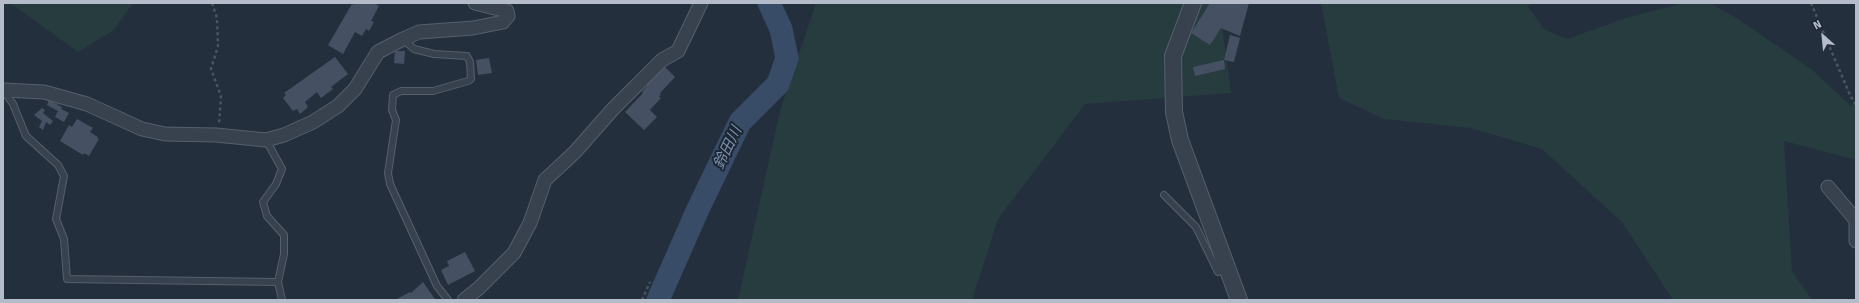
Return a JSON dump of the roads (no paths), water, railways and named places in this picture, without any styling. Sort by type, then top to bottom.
[{"type":"street","points":[[3,90],[44,92],[87,104],[142,129],[165,134],[218,135],[266,140],[313,122],[338,106],[354,89],[378,52],[403,39],[419,32],[473,28],[503,22],[508,16],[507,11],[475,3]]},
{"type":"street","points":[[464,300],[479,288],[514,253],[530,223],[545,180],[575,152],[612,110],[662,60],[678,51],[701,3]]},
{"type":"street","points":[[1193,3],[1173,56],[1174,112],[1180,140],[1239,300]]},
{"type":"street","points":[[1828,187],[1856,218],[1856,241]]},
{"type":"lane","points":[[403,39],[414,49],[434,54],[467,56],[470,62],[471,79],[468,81],[433,91],[401,91],[394,95],[392,110],[396,120],[388,172],[390,184],[437,286],[448,300]]},
{"type":"lane","points":[[3,90],[13,104],[26,136],[58,165],[64,176],[56,219],[64,239],[67,279],[278,282]]},
{"type":"lane","points":[[266,140],[282,169],[276,184],[264,202],[267,216],[284,234],[284,254],[278,282],[282,300]]},
{"type":"lane","points":[[1164,195],[1196,228],[1218,272],[1227,268]]},
{"type":"waterway","name":"鈴田川","points":[[658,300],[698,209],[740,122],[778,84],[787,58],[781,29],[769,3]]}]
